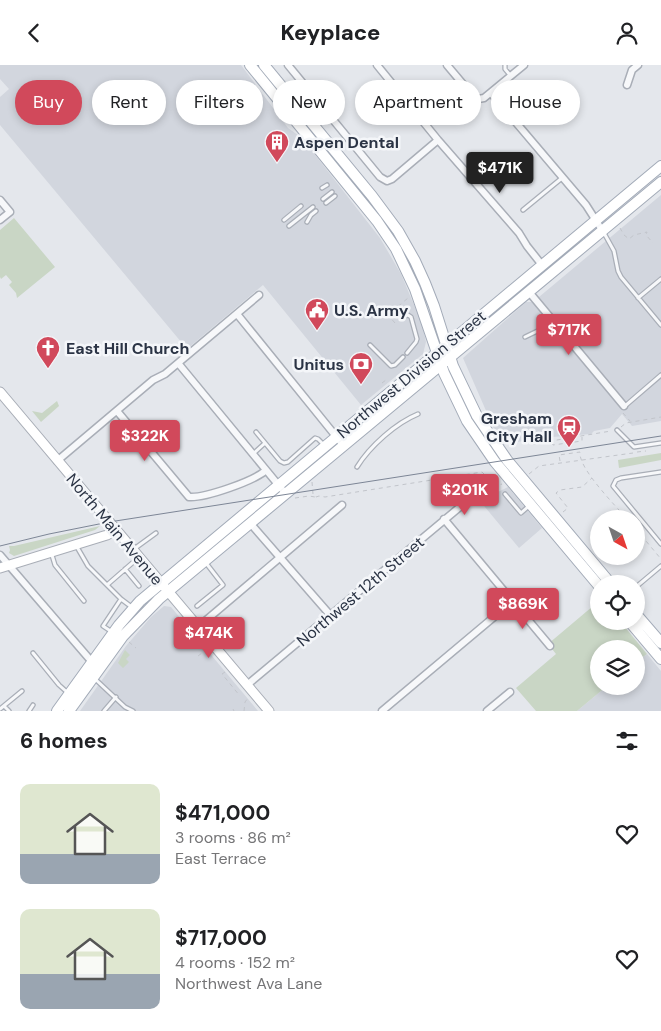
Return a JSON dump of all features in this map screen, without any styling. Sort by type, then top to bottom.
[{"type":"main road","points":[[250,65],[377,221],[404,264],[416,291],[441,365],[466,421],[508,479],[590,575]]},
{"type":"main road","points":[[264,65],[372,196],[398,231],[425,283],[450,357],[465,393],[489,435],[604,575]]},
{"type":"main road","name":"Northwest Division Street","points":[[57,711],[113,633],[133,609],[160,583],[661,166]]},
{"type":"main road","name":"Northwest Division Street","points":[[70,711],[132,625],[167,592],[661,182]]},
{"type":"main road","points":[[645,624],[661,643]]},
{"type":"main road","points":[[636,630],[661,659]]},
{"type":"street","points":[[288,65],[380,177],[387,181],[392,179],[438,140]]},
{"type":"street","points":[[377,65],[438,140],[519,233],[527,247],[542,265]]},
{"type":"street","points":[[447,65],[473,96],[478,99],[484,98],[491,93]]},
{"type":"street","points":[[507,80],[524,65]]},
{"type":"street","points":[[626,85],[632,70],[638,65]]},
{"type":"street","points":[[518,125],[562,177],[602,230]]},
{"type":"street","points":[[0,200],[10,212],[0,220]]},
{"type":"street","points":[[529,291],[623,409]]},
{"type":"street","points":[[57,461],[153,380],[178,363],[259,295]]},
{"type":"street","points":[[237,314],[344,445]]},
{"type":"street","points":[[178,363],[285,493]]},
{"type":"street","name":"North Main Avenue","points":[[0,393],[213,644],[245,689],[254,694],[269,711]]},
{"type":"street","points":[[117,411],[189,497],[218,491],[258,477],[265,471]]},
{"type":"street","name":"Northwest 12th Street","points":[[245,689],[473,496]]},
{"type":"street","points":[[198,627],[342,505]]},
{"type":"street","points":[[444,519],[550,646]]},
{"type":"street","points":[[250,523],[331,615]]},
{"type":"street","points":[[0,568],[107,535],[116,530]]},
{"type":"street","points":[[0,555],[92,662]]},
{"type":"street","points":[[382,711],[513,601]]},
{"type":"street","points":[[487,711],[510,692]]},
{"type":"lane","points":[[505,65],[505,69],[511,77]]},
{"type":"lane","points":[[523,211],[562,177]]},
{"type":"lane","points":[[322,188],[327,185]]},
{"type":"lane","points":[[323,199],[332,192]]},
{"type":"lane","points":[[326,203],[335,196]]},
{"type":"lane","points":[[284,220],[301,206]]},
{"type":"lane","points":[[289,226],[313,207]]},
{"type":"lane","points":[[307,222],[316,211]]},
{"type":"lane","points":[[602,230],[614,251],[619,274],[661,325]]},
{"type":"lane","points":[[638,298],[661,279]]},
{"type":"lane","points":[[404,316],[408,315],[411,317],[417,339],[407,353]]},
{"type":"lane","points":[[525,337],[551,326],[555,322]]},
{"type":"lane","points":[[370,345],[391,366],[395,365],[403,357]]},
{"type":"lane","points":[[623,409],[661,375]]},
{"type":"lane","points":[[357,467],[364,455],[405,420],[418,414]]},
{"type":"lane","points":[[617,430],[632,447],[661,443]]},
{"type":"lane","points":[[256,432],[280,461],[284,463],[288,462],[315,438],[324,446]]},
{"type":"lane","points":[[253,454],[265,443]]},
{"type":"lane","points":[[661,472],[621,478],[616,480],[613,486],[661,544]]},
{"type":"lane","points":[[506,494],[521,513],[530,505]]},
{"type":"lane","points":[[106,585],[125,569],[135,554],[156,533]]},
{"type":"lane","points":[[76,544],[88,566],[133,609]]},
{"type":"lane","points":[[51,552],[55,565],[84,601]]},
{"type":"lane","points":[[197,606],[224,585],[204,561]]},
{"type":"lane","points":[[645,580],[661,567]]},
{"type":"lane","points":[[125,569],[139,586]]},
{"type":"lane","points":[[113,633],[103,627],[121,599]]},
{"type":"lane","points":[[33,653],[59,685],[69,694]]},
{"type":"lane","points":[[93,677],[125,707],[133,711]]},
{"type":"lane","points":[[0,709],[22,691]]},
{"type":"lane","points":[[104,711],[116,697]]},
{"type":"lane","points":[[30,711],[33,705]]},
{"type":"lane","points":[[4,706],[9,711]]},
{"type":"path","points":[[620,227],[624,235],[629,239],[634,235],[647,232],[646,235],[653,243]]},
{"type":"path","points":[[381,318],[387,313],[388,315],[416,291]]},
{"type":"path","points":[[388,315],[395,323]]},
{"type":"path","points":[[382,383],[386,380]]},
{"type":"path","points":[[623,409],[631,422]]},
{"type":"path","points":[[533,444],[617,430],[626,423],[661,417]]},
{"type":"path","points":[[552,441],[553,445],[582,441],[582,437]]},
{"type":"path","points":[[529,474],[540,466],[651,450]]},
{"type":"path","points":[[560,463],[559,455],[580,452],[584,468],[620,510]]},
{"type":"path","points":[[482,467],[482,472]]},
{"type":"path","points":[[312,481],[313,494],[316,497],[319,495],[325,497],[482,472],[488,477],[508,479]]},
{"type":"path","points":[[488,477],[470,492],[473,496],[490,487],[499,486],[508,479]]},
{"type":"path","points":[[556,518],[568,508],[556,493],[560,489],[582,487],[592,477]]},
{"type":"path","points":[[645,540],[661,559]]},
{"type":"path","points":[[198,656],[213,644]]},
{"type":"path","points":[[231,667],[222,674],[239,696],[245,689]]},
{"type":"path","points":[[244,711],[245,701],[254,694]]},
{"type":"shaded area","points":[[0,65],[241,65],[252,80],[176,80],[176,125],[263,125],[263,94],[273,108],[273,125],[286,125],[302,138],[380,238],[401,274],[422,324],[426,342],[423,354],[361,405],[263,285],[187,349],[0,125],[0,97],[9,89],[0,79]]},
{"type":"shaded area","points":[[661,195],[661,421],[632,426],[622,414],[610,428],[594,431],[591,434],[539,438],[501,445],[463,358],[526,302],[533,302]]},
{"type":"shaded area","points":[[508,487],[542,528],[519,548],[480,501]]},
{"type":"shaded area","points":[[164,606],[171,607],[258,711],[80,711],[126,646],[151,617]]},
{"type":"shaded area","points":[[647,654],[661,671],[661,711],[577,711],[596,695],[645,695],[645,655]]},
{"type":"green space","points":[[14,218],[55,267],[17,298],[16,293],[9,285],[12,282],[6,275],[1,279],[0,277],[0,230]]},
{"type":"green space","points":[[57,401],[59,406],[41,422],[32,411],[42,413]]},
{"type":"green space","points":[[661,453],[661,460],[619,468],[618,460]]},
{"type":"green space","points":[[100,526],[95,530],[14,556],[9,553],[9,546]]},
{"type":"green space","points":[[590,609],[590,630],[627,630],[636,640],[590,640],[590,695],[596,695],[577,711],[536,711],[516,688],[556,654],[548,644]]},
{"type":"green space","points":[[125,650],[130,655],[126,659],[129,662],[123,668],[118,663]]},
{"type":"tram line","points":[[0,546],[109,522],[661,436]]},
{"type":"place","name":"Aspen Dental","points":[[277,163]]},
{"type":"place","name":"U.S. Army","points":[[317,331]]},
{"type":"place","name":"East Hill Church","points":[[48,369]]},
{"type":"place","name":"Unitus","points":[[361,385]]},
{"type":"place","name":"Gresham City Hall","points":[[569,448]]}]
